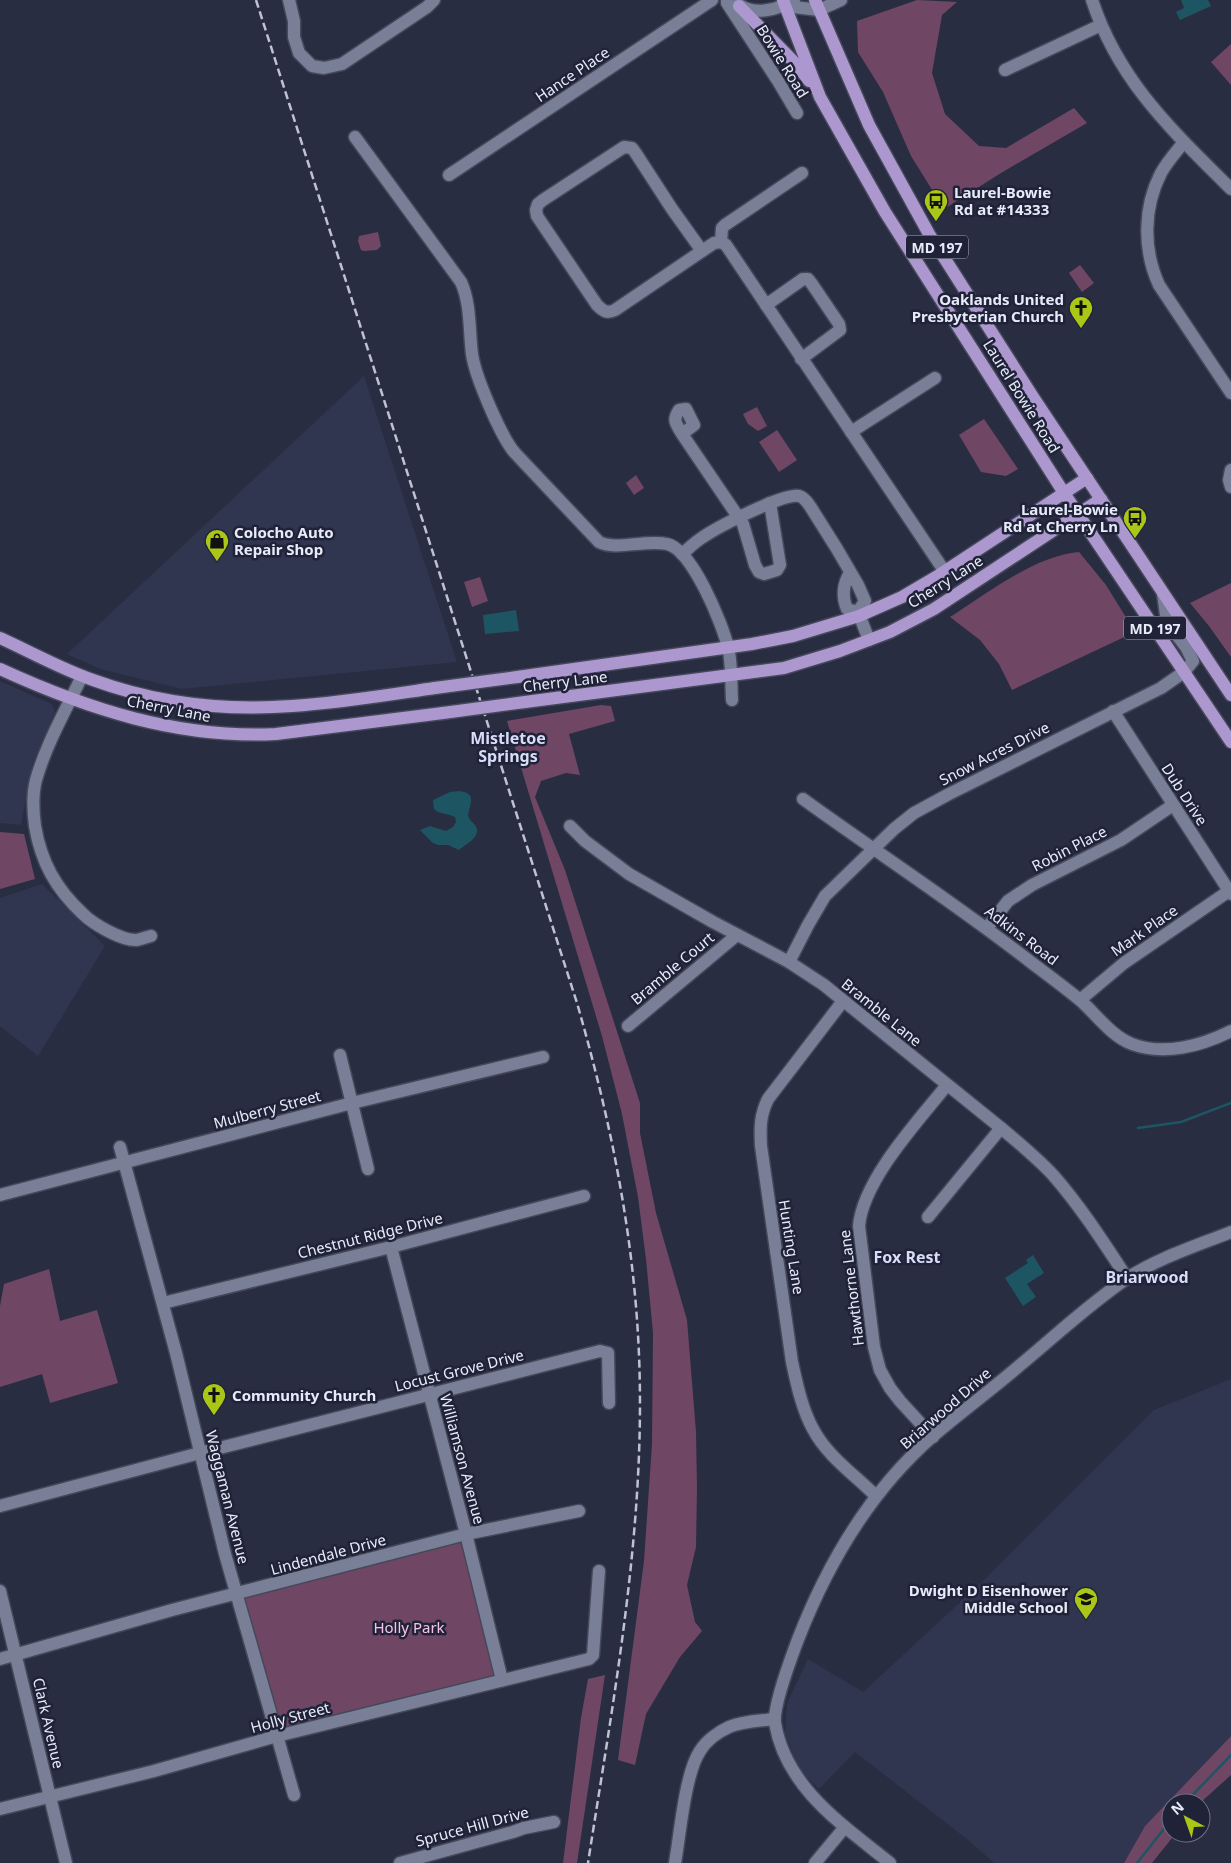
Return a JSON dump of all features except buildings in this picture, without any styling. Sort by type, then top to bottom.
[{"type":"main road","name":"Laurel Bowie Road","points":[[787,2],[820,97],[914,259],[1064,493],[1231,742]]},
{"type":"main road","points":[[736,3],[798,65],[820,97]]},
{"type":"main road","name":"Laurel Bowie Road","points":[[817,5],[869,125],[929,234],[1033,397],[1231,695]]},
{"type":"main road","name":"Cherry Lane","points":[[0,638],[82,676],[116,687],[169,700],[211,706],[244,707],[292,706],[517,678],[728,648],[793,636],[902,597],[945,572],[1087,478]]},
{"type":"main road","name":"Cherry Lane","points":[[0,669],[36,686],[113,714],[159,725],[202,732],[232,734],[276,734],[731,676],[803,664],[897,629],[934,609],[1079,514],[1100,498]]},
{"type":"street","points":[[290,0],[293,12],[295,44],[299,53],[308,63],[324,68],[342,64],[428,7],[434,0]]},
{"type":"street","name":"Hance Place","points":[[450,175],[712,0]]},
{"type":"street","name":"Bowie Road","points":[[727,0],[727,4],[797,113]]},
{"type":"street","points":[[817,5],[841,0]]},
{"type":"street","points":[[1092,0],[1101,26],[1117,58],[1135,86],[1184,142],[1231,189]]},
{"type":"street","name":"Bowie Road","points":[[736,3],[748,10],[760,11],[787,2],[817,5]]},
{"type":"street","points":[[1005,70],[1101,26]]},
{"type":"street","points":[[355,137],[461,282],[466,299],[474,363],[502,433],[511,448],[599,542],[608,545],[651,542],[667,544],[682,554],[712,601],[728,648],[732,700]]},
{"type":"street","points":[[1184,142],[1161,173],[1155,188],[1148,213],[1148,249],[1153,271],[1159,285],[1231,393]]},
{"type":"street","points":[[702,251],[632,148],[624,147],[619,149],[543,200],[538,204],[536,210],[537,216],[596,304],[604,312],[615,310],[714,243],[722,242],[729,248],[801,359],[945,572]]},
{"type":"street","points":[[722,242],[722,228],[802,173]]},
{"type":"street","points":[[766,305],[803,279],[808,279],[839,324],[840,330],[801,359]]},
{"type":"street","points":[[851,432],[935,378]]},
{"type":"street","points":[[682,434],[745,529],[755,566],[759,572],[764,574],[777,570],[780,564],[770,503]]},
{"type":"street","points":[[1231,470],[1229,480],[1231,487]]},
{"type":"street","points":[[682,554],[702,537],[770,503],[799,496],[806,500],[850,573],[846,579],[844,601],[847,609],[858,614],[869,640]]},
{"type":"street","points":[[1163,594],[1167,622],[1186,647],[1193,662],[1184,672]]},
{"type":"street","name":"Snow Acres Drive","points":[[788,962],[825,896],[906,819],[920,810],[1161,688],[1184,672]]},
{"type":"street","points":[[82,676],[45,755],[34,790],[34,816],[42,857],[60,889],[85,916],[98,926],[123,937],[136,940],[151,936]]},
{"type":"street","name":"Dub Drive","points":[[1113,711],[1230,892]]},
{"type":"street","name":"Adkins Road","points":[[804,799],[873,850],[987,928],[1080,1000],[1116,1035],[1124,1040],[1140,1046],[1171,1049],[1185,1047],[1231,1031]]},
{"type":"street","name":"Robin Place","points":[[987,928],[1008,901],[1032,885],[1121,840],[1173,805]]},
{"type":"street","name":"Bramble Lane","points":[[570,826],[602,855],[629,874],[788,962],[824,985],[1001,1128],[1027,1150],[1062,1185],[1127,1278]]},
{"type":"street","name":"Mark Place","points":[[1080,1000],[1124,963],[1230,892]]},
{"type":"street","name":"Bramble Court","points":[[628,1026],[737,935]]},
{"type":"street","name":"Hunting Lane","points":[[843,1001],[768,1099],[761,1115],[760,1139],[768,1203],[797,1385],[812,1428],[821,1441],[876,1496]]},
{"type":"street","points":[[340,1055],[368,1168]]},
{"type":"street","name":"Mulberry Street","points":[[0,1195],[352,1103],[543,1056]]},
{"type":"street","name":"Hawthorne Lane","points":[[932,1437],[890,1388],[878,1362],[859,1226],[862,1206],[872,1185],[907,1135],[947,1085]]},
{"type":"street","points":[[928,1217],[1001,1128]]},
{"type":"street","name":"Waggaman Avenue","points":[[120,1147],[188,1397],[213,1512],[294,1795]]},
{"type":"street","name":"Chestnut Ridge Drive","points":[[163,1303],[391,1247],[584,1196]]},
{"type":"street","name":"Briarwood Drive","points":[[890,1863],[815,1800],[796,1776],[782,1749],[774,1719],[786,1674],[812,1604],[839,1552],[876,1496],[932,1437],[1082,1313],[1127,1278],[1174,1254],[1231,1232]]},
{"type":"street","name":"Williamson Avenue","points":[[391,1247],[502,1680]]},
{"type":"street","name":"Locust Grove Drive","points":[[0,1506],[600,1351],[608,1352],[609,1403]]},
{"type":"street","name":"Lindendale Drive","points":[[0,1659],[172,1610],[466,1534],[579,1511]]},
{"type":"street","name":"Holly Street","points":[[0,1809],[162,1769],[277,1736],[589,1659],[593,1655],[599,1571]]},
{"type":"street","name":"Clark Avenue","points":[[0,1591],[66,1863]]},
{"type":"street","points":[[675,1863],[692,1770],[701,1749],[710,1739],[727,1728],[742,1723],[774,1719]]},
{"type":"street","name":"Spruce Hill Drive","points":[[400,1863],[524,1828],[554,1822]]},
{"type":"street","points":[[815,1863],[845,1827]]},
{"type":"shaded area","points":[[1181,0],[1208,0],[1211,6],[1180,20],[1176,12],[1184,8]]},
{"type":"shaded area","points":[[364,376],[457,662],[182,689],[100,669],[67,654]]},
{"type":"shaded area","points":[[516,610],[519,631],[485,634],[483,615]]},
{"type":"shaded area","points":[[0,681],[52,704],[55,712],[33,763],[21,825],[0,823]]},
{"type":"shaded area","points":[[459,791],[470,796],[471,802],[468,815],[477,829],[477,833],[473,839],[459,850],[448,845],[433,843],[420,830],[430,826],[446,831],[453,827],[456,822],[455,817],[434,809],[433,800],[450,792]]},
{"type":"shaded area","points":[[42,884],[105,946],[38,1056],[0,1026],[0,898]]},
{"type":"shaded area","points":[[1033,1255],[1044,1273],[1027,1284],[1036,1297],[1023,1306],[1005,1278],[1028,1263],[1026,1260]]},
{"type":"shaded area","name":"Dwight D Eisenhower Middle School","points":[[1231,1379],[1231,1736],[1177,1793],[1161,1793],[1161,1809],[1145,1826],[1124,1863],[994,1863],[968,1840],[855,1752],[819,1789],[799,1769],[785,1734],[787,1703],[808,1659],[863,1692],[983,1581],[1154,1410]]},
{"type":"green space","points":[[917,0],[957,2],[942,15],[932,73],[945,114],[979,146],[1006,148],[1074,108],[1087,123],[944,209],[911,156],[883,92],[858,52],[857,21]]},
{"type":"green space","points":[[1231,44],[1231,85],[1211,62]]},
{"type":"green space","points":[[378,232],[381,246],[377,250],[361,250],[358,241],[359,236]]},
{"type":"green space","points":[[1080,265],[1094,283],[1082,292],[1069,273]]},
{"type":"green space","points":[[757,407],[767,426],[758,431],[748,424],[743,414]]},
{"type":"green space","points":[[984,419],[1018,469],[1006,476],[981,472],[959,435]]},
{"type":"green space","points":[[777,430],[797,460],[779,472],[759,442]]},
{"type":"green space","points":[[636,475],[644,488],[634,495],[626,483]]},
{"type":"green space","points":[[1079,552],[1106,585],[1135,632],[1012,690],[999,664],[980,640],[950,617],[1028,568],[1045,560]]},
{"type":"green space","points":[[480,577],[488,601],[472,607],[464,582]]},
{"type":"green space","points":[[1231,583],[1231,657],[1190,603]]},
{"type":"green space","points":[[601,705],[611,706],[615,721],[569,734],[580,775],[566,773],[541,781],[535,797],[565,870],[640,1103],[640,1133],[656,1213],[687,1320],[696,1432],[696,1547],[687,1585],[695,1622],[702,1631],[680,1657],[646,1714],[635,1765],[618,1760],[644,1561],[652,1444],[653,1333],[646,1259],[638,1197],[622,1114],[602,1036],[507,721]]},
{"type":"green space","points":[[0,832],[24,834],[35,879],[0,889]]},
{"type":"green space","points":[[49,1269],[60,1321],[97,1310],[118,1383],[50,1403],[42,1374],[0,1387],[0,1306],[4,1284]]},
{"type":"green space","name":"Holly Park","points":[[466,1534],[502,1680],[277,1736],[236,1594]]},
{"type":"green space","points":[[605,1675],[577,1863],[563,1863],[581,1718],[588,1679]]},
{"type":"green space","points":[[1231,1736],[1231,1775],[1211,1793],[1177,1793]]},
{"type":"green space","points":[[1161,1809],[1161,1843],[1168,1843],[1152,1863],[1124,1863],[1145,1826]]},
{"type":"waterway","points":[[1138,1128],[1181,1122],[1231,1103]]},
{"type":"waterway","points":[[1195,1793],[1231,1755]]},
{"type":"waterway","points":[[1137,1863],[1161,1833]]},
{"type":"railway","points":[[256,0],[577,1003],[610,1133],[626,1221],[632,1265],[639,1355],[638,1483],[626,1610],[588,1863]]},
{"type":"place","name":"Laurel-Bowie Rd at #14333","points":[[936,222]]},
{"type":"place","name":"Oaklands United Presbyterian Church","points":[[1081,329]]},
{"type":"place","name":"Laurel-Bowie Rd at Cherry Ln","points":[[1135,539]]},
{"type":"place","name":"Colocho Auto Repair Shop","points":[[217,562]]},
{"type":"place","name":"Community Church","points":[[214,1416]]},
{"type":"place","name":"Dwight D Eisenhower Middle School","points":[[1086,1620]]},
{"type":"district","name":"Mistletoe Springs","points":[[508,747]]},
{"type":"district","name":"Fox Rest","points":[[907,1257]]},
{"type":"district","name":"Briarwood","points":[[1147,1277]]}]
